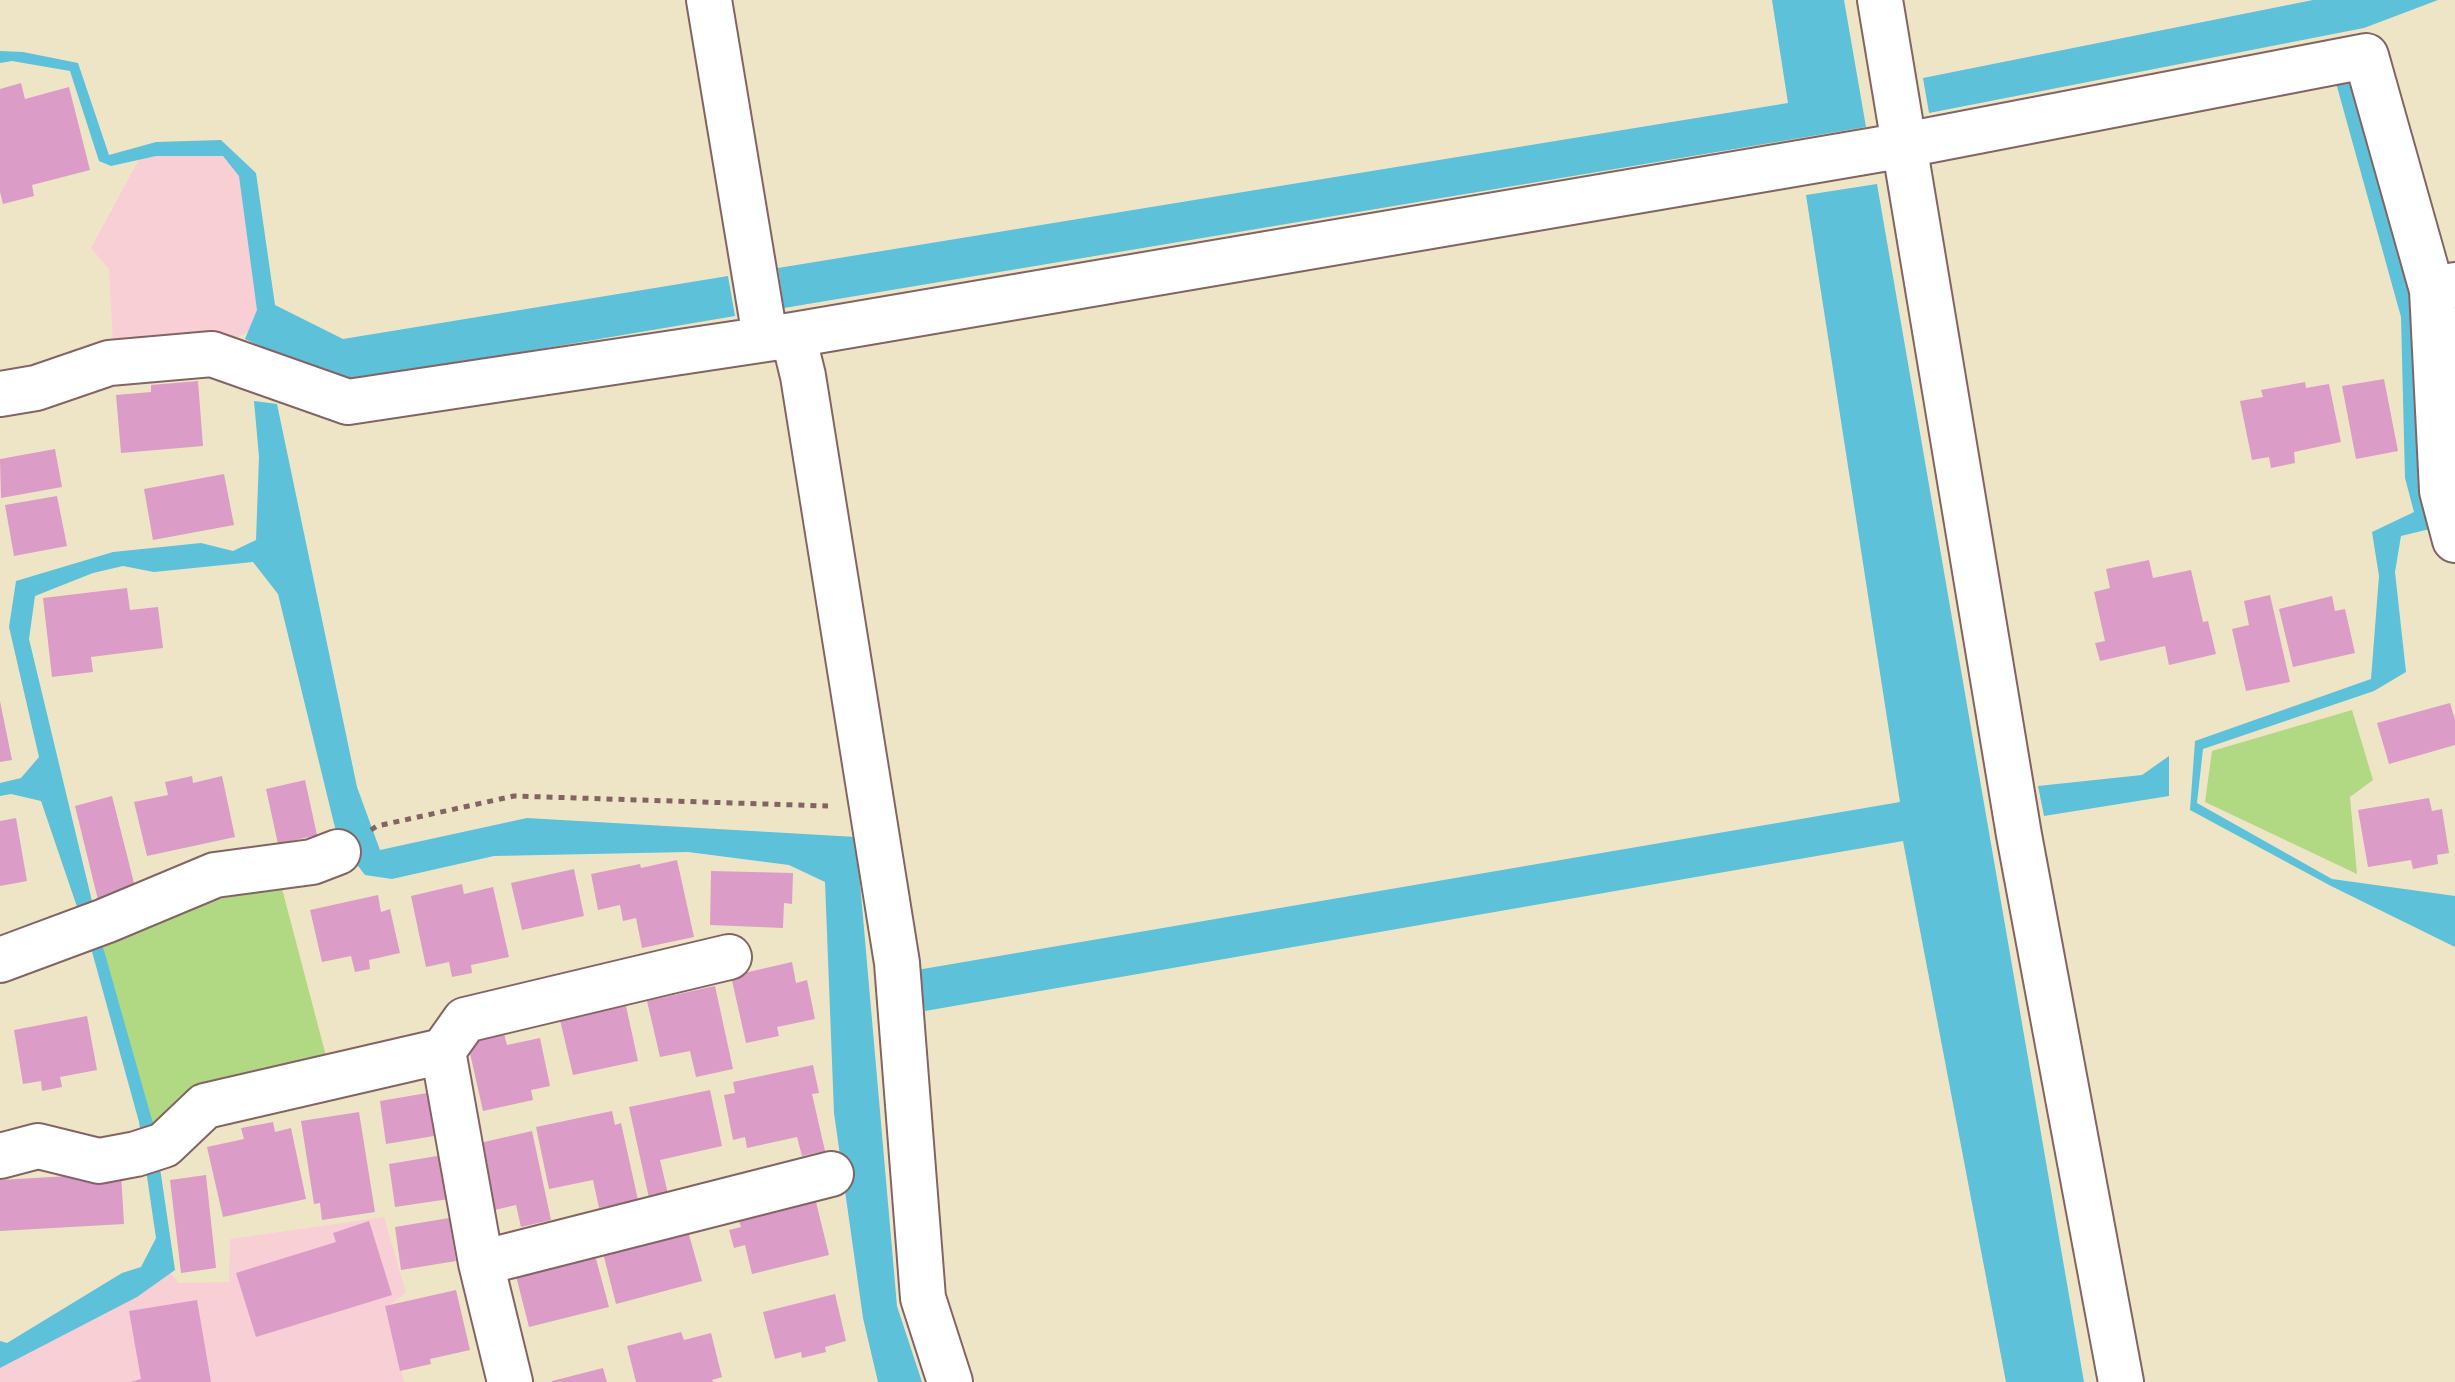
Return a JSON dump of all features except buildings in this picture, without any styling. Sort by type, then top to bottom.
[{"type":"street","points":[[709,0],[779,336],[803,376],[897,963],[923,1298],[950,1382]]},
{"type":"street","points":[[1880,0],[2019,835],[2121,1382]]},
{"type":"street","points":[[0,394],[36,388],[109,363],[212,354],[348,402],[779,336],[1905,145],[2366,56],[2443,287],[2442,491],[2455,540]]},
{"type":"street","points":[[0,960],[215,875],[312,862],[338,852]]},
{"type":"street","points":[[0,1156],[38,1146],[99,1161],[150,1149],[205,1106],[443,1051],[465,1020],[729,957]]},
{"type":"street","points":[[443,1051],[481,1263],[510,1382]]},
{"type":"street","points":[[481,1263],[831,1174]]},
{"type":"path","points":[[377,826],[514,796],[873,808]]},
{"type":"shaded area","points":[[226,148],[246,171],[269,321],[227,343],[113,344],[109,269],[91,248],[142,154]]},
{"type":"shaded area","points":[[384,1217],[406,1293],[385,1308],[404,1382],[0,1382],[0,1353],[163,1265],[179,1283],[229,1282],[230,1239]]},
{"type":"green space","points":[[2352,710],[2373,780],[2350,797],[2357,874],[2205,802],[2212,751]]},
{"type":"green space","points":[[280,881],[326,1056],[149,1128],[92,937]]},
{"type":"water","points":[[1772,0],[1844,0],[1866,127],[784,308],[778,268],[1788,103]]},
{"type":"water","points":[[2313,0],[2438,0],[2364,28],[1929,113],[1923,78]]},
{"type":"water","points":[[0,51],[23,52],[78,63],[109,155],[156,142],[221,140],[256,173],[275,305],[343,339],[728,276],[735,316],[340,383],[245,339],[257,310],[239,176],[223,156],[156,156],[111,166],[99,161],[70,71],[12,61],[0,63]]},
{"type":"water","points":[[2353,77],[2417,310],[2434,528],[2401,536],[2395,572],[2406,672],[2374,691],[2203,749],[2197,803],[2332,879],[2455,896],[2455,947],[2331,886],[2190,810],[2195,741],[2371,679],[2379,576],[2372,532],[2414,512],[2405,478],[2401,317],[2336,83]]},
{"type":"water","points":[[1877,184],[2084,1382],[2006,1382],[1903,841],[925,1011],[917,970],[1900,802],[1806,195]]},
{"type":"water","points":[[254,401],[277,404],[357,787],[380,850],[527,818],[856,837],[897,1306],[922,1382],[878,1382],[863,1318],[834,1113],[825,882],[789,865],[688,852],[494,856],[392,879],[365,875],[338,840],[278,594],[253,562],[154,572],[123,566],[93,573],[35,596],[29,639],[103,947],[154,1127],[175,1270],[137,1297],[0,1368],[0,1341],[7,1343],[122,1273],[141,1267],[156,1238],[139,1122],[91,948],[41,801],[11,794],[0,796],[0,783],[21,778],[39,757],[9,627],[16,581],[113,552],[201,543],[233,551],[256,540],[259,457]]},
{"type":"water","points":[[2169,756],[2169,796],[2044,816],[2038,786],[2142,775]]}]
